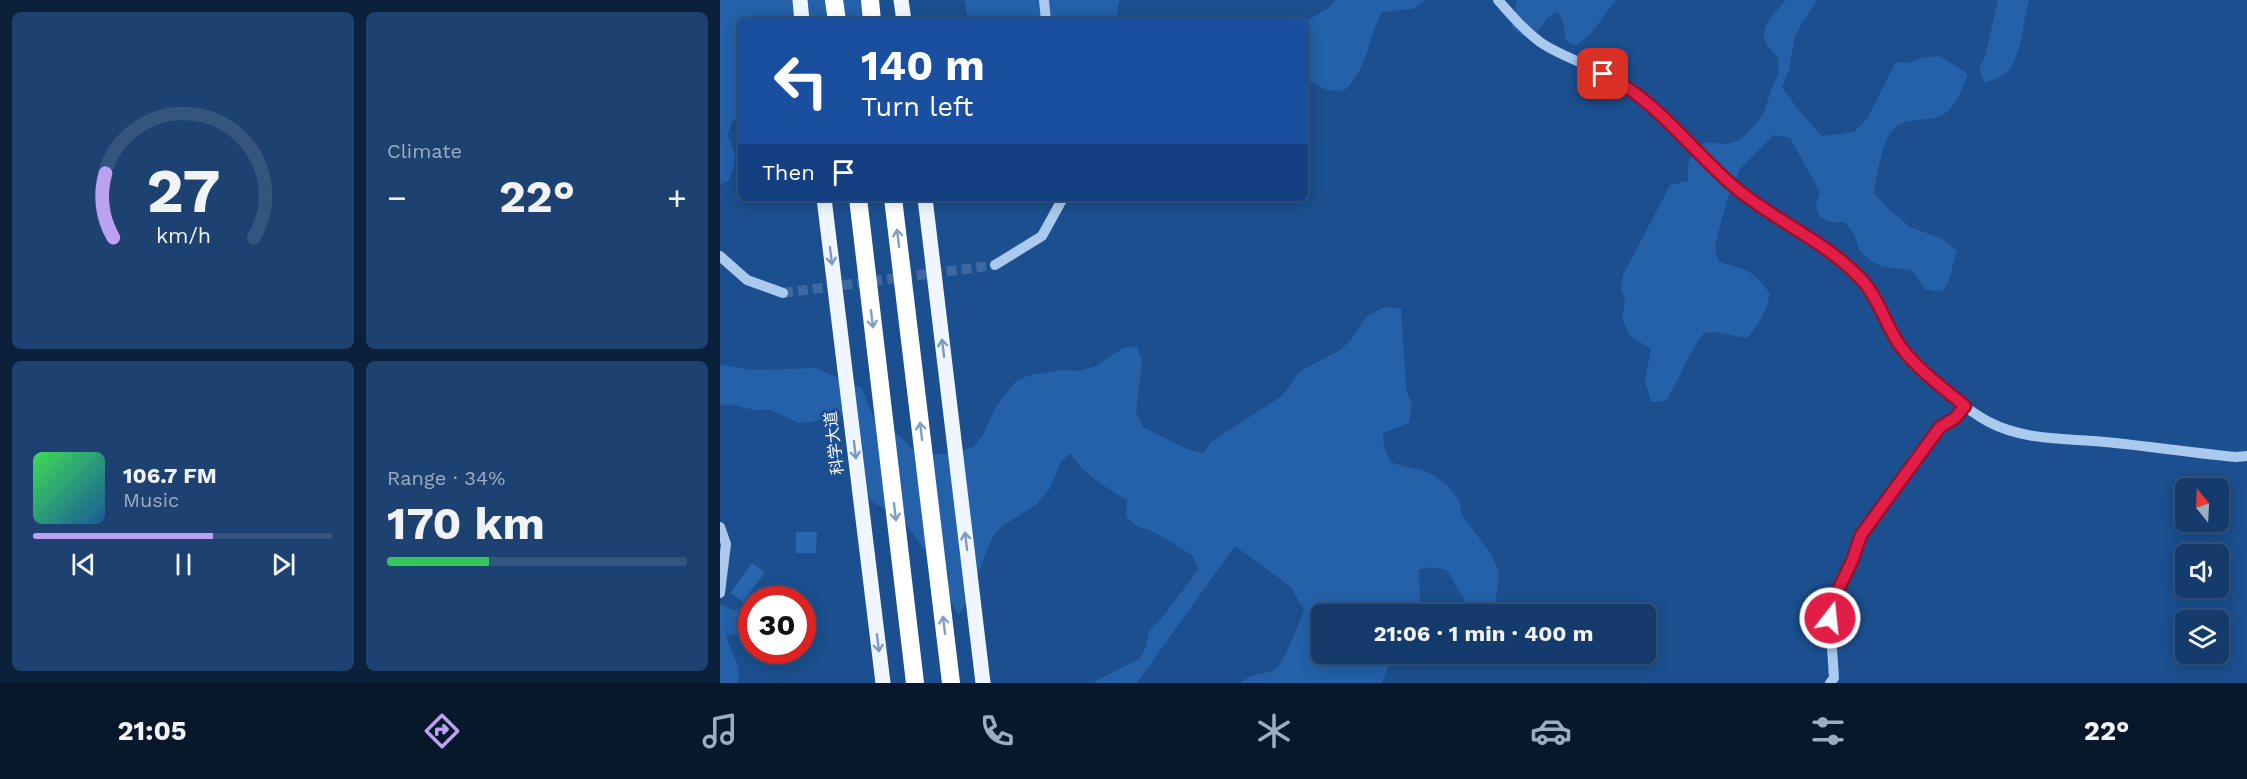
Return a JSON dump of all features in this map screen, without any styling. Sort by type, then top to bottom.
[{"type":"highway","points":[[834,0],[837,18]]},
{"type":"highway","points":[[870,0],[872,18]]},
{"type":"highway","points":[[858,201],[915,683]]},
{"type":"highway","points":[[893,201],[951,683]]},
{"type":"main road","points":[[800,0],[802,18]]},
{"type":"main road","points":[[902,0],[904,18]]},
{"type":"main road","name":"科学大道","points":[[824,201],[883,683]]},
{"type":"main road","points":[[925,201],[983,683]]},
{"type":"street","points":[[1044,0],[1046,18]]},
{"type":"street","points":[[1498,0],[1540,42],[1624,84],[1654,108],[1735,187],[1763,210],[1840,258],[1864,282],[1878,303],[1900,346],[1922,369],[1965,406],[1989,422],[2041,438],[2104,442],[2236,457],[2247,456]]},
{"type":"street","points":[[995,265],[1041,236],[1061,201]]},
{"type":"street","points":[[720,256],[747,280],[783,293]]},
{"type":"street","points":[[1830,683],[1834,678],[1830,618],[1834,598],[1852,561],[1861,535],[1940,427],[1955,418],[1965,406]]},
{"type":"street","points":[[720,527],[726,544],[720,593]]},
{"type":"shaded area","points":[[720,0],[870,0],[861,18],[738,18],[738,117],[732,122],[727,136],[735,158],[728,181],[720,185]]},
{"type":"shaded area","points":[[964,0],[1120,0],[1117,18],[968,17]]},
{"type":"shaded area","points":[[1335,0],[1426,0],[1412,9],[1382,12],[1359,71],[1345,90],[1339,91],[1324,88],[1308,79],[1308,20],[1330,7]]},
{"type":"shaded area","points":[[1517,0],[1616,0],[1589,36],[1575,46],[1565,40],[1564,23],[1558,11],[1547,18],[1539,30],[1522,35],[1511,28]]},
{"type":"shaded area","points":[[1786,0],[1818,0],[1802,22],[1795,37],[1789,70],[1782,87],[1800,112],[1822,136],[1854,132],[1867,119],[1896,62],[1911,63],[1923,57],[1940,56],[1968,74],[1958,99],[1948,111],[1934,118],[1904,123],[1888,136],[1882,151],[1874,193],[1885,206],[1910,227],[1943,239],[1957,251],[1950,276],[1943,291],[1926,290],[1912,270],[1884,267],[1872,262],[1859,250],[1854,233],[1844,222],[1830,222],[1820,217],[1816,206],[1820,192],[1790,138],[1774,135],[1740,169],[1727,200],[1715,245],[1718,261],[1753,274],[1770,293],[1764,312],[1747,338],[1720,333],[1704,333],[1666,401],[1651,402],[1645,381],[1651,349],[1629,335],[1622,318],[1625,301],[1621,288],[1623,275],[1670,185],[1688,181],[1690,158],[1696,151],[1706,142],[1725,144],[1740,140],[1763,114],[1779,73],[1778,57],[1765,42],[1765,28],[1773,14]]},
{"type":"shaded area","points":[[1998,0],[2029,0],[2013,64],[2003,75],[1984,83],[1979,68],[1985,56]]},
{"type":"shaded area","points":[[1384,307],[1401,308],[1406,389],[1412,405],[1409,423],[1383,433],[1384,448],[1391,462],[1420,469],[1435,476],[1448,486],[1459,501],[1462,515],[1492,555],[1499,573],[1495,604],[1467,604],[1446,570],[1431,567],[1419,570],[1420,604],[1311,604],[1311,664],[1389,664],[1382,683],[1241,683],[1278,666],[1304,610],[1290,586],[1235,546],[1137,683],[1092,683],[1139,659],[1146,647],[1149,631],[1161,619],[1199,569],[1192,555],[1152,531],[1138,527],[1126,517],[1127,500],[1089,474],[1070,453],[1061,462],[1049,490],[1037,504],[1001,527],[992,538],[967,602],[959,615],[949,595],[949,572],[937,568],[899,514],[875,504],[863,493],[861,448],[854,429],[847,420],[837,412],[813,422],[799,423],[770,410],[755,410],[728,404],[720,406],[720,364],[752,370],[816,368],[862,388],[874,419],[901,437],[911,448],[923,455],[954,453],[973,447],[983,435],[995,408],[1016,381],[1030,375],[1062,370],[1079,371],[1096,366],[1123,348],[1137,346],[1142,361],[1136,412],[1143,427],[1187,449],[1203,453],[1212,441],[1282,396],[1299,372],[1340,350],[1351,340],[1366,317]]},
{"type":"shaded area","points":[[720,604],[733,610],[738,609],[738,634],[726,635],[739,677],[737,683],[720,683]]},
{"type":"building","points":[[796,532],[817,532],[816,553],[796,553]]},
{"type":"building","points":[[752,563],[765,572],[755,586],[738,586],[738,599],[730,593]]},
{"type":"tunnel","points":[[783,293],[995,265]]},
{"type":"route","points":[[1603,74],[1624,84],[1654,108],[1735,187],[1763,210],[1840,258],[1864,282],[1878,303],[1900,346],[1922,369],[1965,406],[1955,418],[1940,427],[1861,535],[1852,561],[1834,598],[1830,618]]}]
